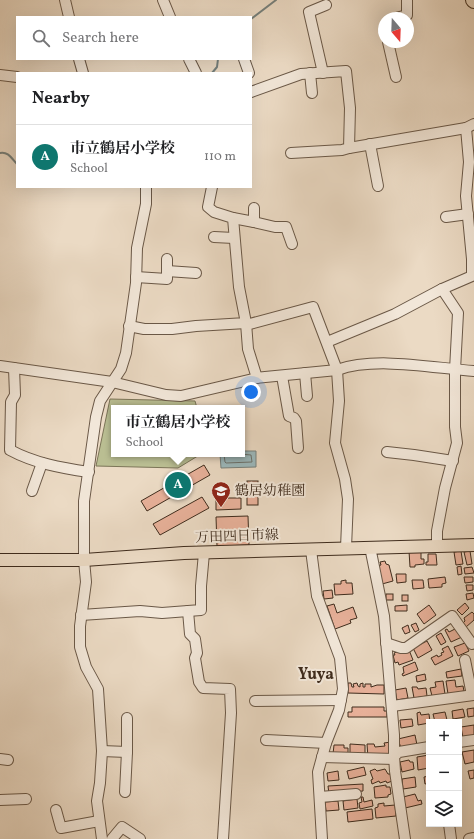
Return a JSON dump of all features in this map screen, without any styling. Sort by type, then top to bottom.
[{"type":"main road","name":"万田四日市線","points":[[0,560],[84,560],[204,553],[474,545]]},
{"type":"street","points":[[65,0],[69,16]]},
{"type":"street","points":[[162,0],[170,16]]},
{"type":"street","points":[[406,12],[407,0]]},
{"type":"street","points":[[323,72],[309,12],[326,5]]},
{"type":"street","points":[[389,48],[396,77]]},
{"type":"street","points":[[78,60],[83,72]]},
{"type":"street","points":[[190,60],[196,72]]},
{"type":"street","points":[[244,60],[249,72]]},
{"type":"street","points":[[253,91],[301,74],[346,71],[350,108],[349,148]]},
{"type":"street","points":[[310,73],[312,93]]},
{"type":"street","points":[[0,75],[16,77]]},
{"type":"street","points":[[291,153],[342,150],[470,126],[466,196],[472,259],[472,276],[442,289],[395,314],[327,342]]},
{"type":"street","points":[[370,144],[378,186]]},
{"type":"street","points":[[102,839],[97,801],[102,751],[98,689],[86,667],[80,647],[80,626],[86,582],[84,560],[84,501],[100,400],[121,369],[124,358],[136,277],[137,248],[146,204],[146,188]]},
{"type":"street","points":[[212,188],[208,207],[214,212],[233,218],[275,227],[286,227],[292,244]]},
{"type":"street","points":[[254,208],[254,222]]},
{"type":"street","points":[[446,217],[468,214]]},
{"type":"street","points":[[233,218],[238,287],[246,324],[248,349],[256,378]]},
{"type":"street","points":[[214,237],[234,238]]},
{"type":"street","points":[[136,277],[167,279],[167,259]]},
{"type":"street","points":[[167,272],[196,273]]},
{"type":"street","points":[[437,545],[437,531],[445,488],[457,443],[455,427],[455,370],[458,313],[442,289]]},
{"type":"street","points":[[129,326],[144,329],[172,329],[196,326],[246,324],[313,307],[336,370],[339,400],[335,443],[345,478],[348,499],[346,548]]},
{"type":"street","points":[[0,366],[112,382],[166,395],[181,396],[255,378],[336,370],[348,366],[387,364],[474,371]]},
{"type":"street","points":[[14,368],[15,395],[11,402],[10,450],[24,458],[88,472]]},
{"type":"street","points":[[305,373],[307,396]]},
{"type":"street","points":[[282,376],[289,416],[294,418],[296,421],[298,448]]},
{"type":"street","points":[[0,439],[10,434]]},
{"type":"street","points":[[387,452],[452,461]]},
{"type":"street","points":[[32,491],[42,463]]},
{"type":"street","points":[[370,547],[384,616],[392,706],[394,758],[404,839]]},
{"type":"street","points":[[310,550],[317,596],[340,658],[343,688],[339,710],[326,743],[318,772],[322,839]]},
{"type":"street","points":[[81,616],[140,611],[162,613],[201,610],[201,586],[204,553]]},
{"type":"street","points":[[188,611],[190,634],[195,639],[197,653],[194,658],[199,682],[203,688],[230,689],[231,713],[223,839]]},
{"type":"street","points":[[386,643],[400,648],[406,648],[452,616],[472,644]]},
{"type":"street","points":[[392,706],[473,695],[465,660]]},
{"type":"street","points":[[255,701],[341,700]]},
{"type":"street","points":[[125,792],[127,718]]},
{"type":"street","points":[[266,740],[326,743]]},
{"type":"street","points":[[462,742],[474,740]]},
{"type":"street","points":[[394,758],[399,752],[426,748]]},
{"type":"street","points":[[102,751],[127,752]]},
{"type":"street","points":[[322,756],[394,758]]},
{"type":"street","points":[[320,797],[356,794]]},
{"type":"street","points":[[0,800],[26,799]]},
{"type":"street","points":[[56,810],[61,828],[99,821]]},
{"type":"street","points":[[112,839],[122,827],[140,839]]},
{"type":"street","points":[[449,827],[451,839]]},
{"type":"street","points":[[469,839],[474,838]]},
{"type":"green space","points":[[110,399],[195,401],[196,405],[111,405],[111,457],[196,457],[178,468],[96,466]]},
{"type":"water","points":[[245,451],[256,451],[256,467],[221,468],[220,457],[245,457]]},
{"type":"building","points":[[204,465],[210,475],[147,511],[141,501]]},
{"type":"building","points":[[247,481],[258,481],[258,505],[247,505]]},
{"type":"building","points":[[202,497],[209,508],[160,535],[153,524]]},
{"type":"building","points":[[216,498],[241,498],[241,509],[216,510]]},
{"type":"building","points":[[248,516],[249,545],[217,546],[216,517]]},
{"type":"building","points":[[409,551],[421,551],[421,559],[424,559],[424,564],[410,567]]},
{"type":"building","points":[[461,551],[463,564],[456,565],[454,552]]},
{"type":"building","points":[[470,551],[472,564],[467,565],[464,552]]},
{"type":"building","points":[[428,554],[436,554],[437,565],[426,565],[426,562],[428,562]]},
{"type":"building","points":[[385,561],[386,564],[389,565],[393,581],[382,584],[377,566],[381,565],[380,562]]},
{"type":"building","points":[[461,566],[462,574],[458,575],[457,567]]},
{"type":"building","points":[[472,567],[474,573],[465,574],[464,568]]},
{"type":"building","points":[[396,574],[406,574],[406,582],[397,583]]},
{"type":"building","points":[[445,577],[446,583],[442,584],[442,587],[429,588],[428,579]]},
{"type":"building","points":[[464,577],[473,577],[473,582],[465,583]]},
{"type":"building","points":[[346,580],[346,583],[352,583],[353,594],[335,595],[334,584],[341,584],[341,581]]},
{"type":"building","points":[[412,580],[423,580],[424,588],[413,589]]},
{"type":"building","points":[[466,585],[473,585],[473,590],[467,591]]},
{"type":"building","points":[[332,590],[333,598],[324,599],[323,591]]},
{"type":"building","points":[[473,593],[474,598],[467,600],[466,594]]},
{"type":"building","points":[[386,594],[393,594],[393,600],[386,600]]},
{"type":"building","points":[[402,595],[408,595],[408,601],[402,601]]},
{"type":"building","points":[[465,603],[469,608],[462,615],[457,610]]},
{"type":"building","points":[[334,604],[337,613],[353,607],[357,618],[350,620],[351,623],[335,629],[327,606]]},
{"type":"building","points":[[407,605],[407,611],[395,611],[395,606]]},
{"type":"building","points":[[429,605],[436,615],[424,624],[417,614]]},
{"type":"building","points":[[472,612],[474,614],[474,620],[466,627],[463,623],[465,621],[464,618]]},
{"type":"building","points":[[416,623],[419,630],[415,632],[411,625]]},
{"type":"building","points":[[408,625],[410,632],[405,634],[402,628]]},
{"type":"building","points":[[457,628],[462,637],[451,642],[445,630],[447,629],[449,632]]},
{"type":"building","points":[[441,633],[446,642],[441,645],[436,636]]},
{"type":"building","points":[[427,641],[432,650],[418,658],[413,648]]},
{"type":"building","points":[[465,643],[469,651],[458,656],[454,647]]},
{"type":"building","points":[[448,646],[453,656],[435,665],[431,658],[437,655],[438,657],[442,655],[441,653],[444,652],[442,649]]},
{"type":"building","points":[[409,650],[413,660],[399,665],[398,662],[395,663],[393,655],[395,655],[394,653]]},
{"type":"building","points":[[415,662],[418,670],[403,676],[403,667]]},
{"type":"building","points":[[461,669],[462,676],[447,678],[446,672]]},
{"type":"building","points":[[425,674],[426,680],[417,682],[416,676]]},
{"type":"building","points":[[455,680],[456,687],[463,686],[464,691],[448,694],[446,681]]},
{"type":"building","points":[[443,681],[445,694],[432,696],[430,688],[436,687],[435,682]]},
{"type":"building","points":[[348,683],[351,683],[352,687],[354,687],[353,684],[357,683],[360,687],[360,684],[363,683],[363,687],[365,687],[365,684],[371,684],[371,687],[384,685],[384,694],[348,693]]},
{"type":"building","points":[[412,687],[417,687],[418,689],[426,688],[427,696],[414,698]]},
{"type":"building","points":[[406,688],[408,698],[397,700],[395,690]]},
{"type":"building","points":[[352,707],[384,707],[384,711],[387,711],[387,717],[348,717],[348,712],[352,712]]},
{"type":"building","points":[[474,708],[474,716],[468,717],[467,709]]},
{"type":"building","points":[[463,709],[465,717],[453,719],[452,711]]},
{"type":"building","points":[[420,712],[421,715],[429,714],[430,719],[426,719],[426,724],[418,725],[417,713]]},
{"type":"building","points":[[445,712],[447,719],[434,719],[433,714]]},
{"type":"building","points":[[412,719],[413,726],[401,728],[400,720]]},
{"type":"building","points":[[474,725],[474,736],[463,738],[462,727]]},
{"type":"building","points":[[415,735],[417,745],[401,748],[398,739]]},
{"type":"building","points":[[391,742],[392,751],[387,756],[368,758],[367,744],[374,744],[375,747],[385,746],[384,743]]},
{"type":"building","points":[[350,744],[365,745],[365,754],[350,753]]},
{"type":"building","points":[[334,745],[344,745],[344,748],[348,748],[348,754],[333,754]]},
{"type":"building","points":[[474,750],[474,762],[465,764],[462,752]]},
{"type":"building","points":[[426,756],[426,769],[418,770],[417,757]]},
{"type":"building","points":[[409,760],[410,762],[413,762],[414,769],[402,772],[400,762]]},
{"type":"building","points":[[364,767],[366,775],[349,779],[347,771]]},
{"type":"building","points":[[375,769],[377,771],[385,769],[388,774],[390,774],[392,781],[380,783],[379,781],[372,784],[371,780],[373,779],[370,771]]},
{"type":"building","points":[[474,770],[474,778],[470,779],[468,771]]},
{"type":"building","points":[[338,771],[339,780],[328,781],[327,773]]},
{"type":"building","points":[[415,777],[416,787],[403,789],[402,779]]},
{"type":"building","points":[[424,777],[426,777],[425,784]]},
{"type":"building","points":[[363,784],[363,791],[329,794],[328,786]]},
{"type":"building","points":[[386,785],[386,787],[390,787],[391,794],[388,795],[388,797],[375,798],[374,787]]},
{"type":"building","points":[[415,794],[418,801],[421,800],[422,804],[405,808],[403,797]]},
{"type":"building","points":[[361,797],[363,797],[364,802],[372,800],[373,806],[360,809],[359,803],[362,802]]},
{"type":"building","points":[[357,799],[358,808],[344,810],[343,801]]},
{"type":"building","points":[[338,801],[339,810],[326,811],[325,802]]},
{"type":"building","points":[[384,803],[384,806],[395,805],[396,816],[376,818],[375,808],[378,807],[378,804]]},
{"type":"building","points":[[372,809],[373,819],[348,822],[347,812]]},
{"type":"waterway","points":[[252,18],[276,0]]},
{"type":"waterway","points":[[213,72],[217,67],[218,60]]},
{"type":"waterway","points":[[0,153],[8,154],[16,163]]},
{"type":"place","name":"市立鶴居小学校","points":[[178,485]]},
{"type":"place","name":"鶴居幼稚園","points":[[221,508]]},
{"type":"district","name":"Yuya","points":[[316,675]]}]
